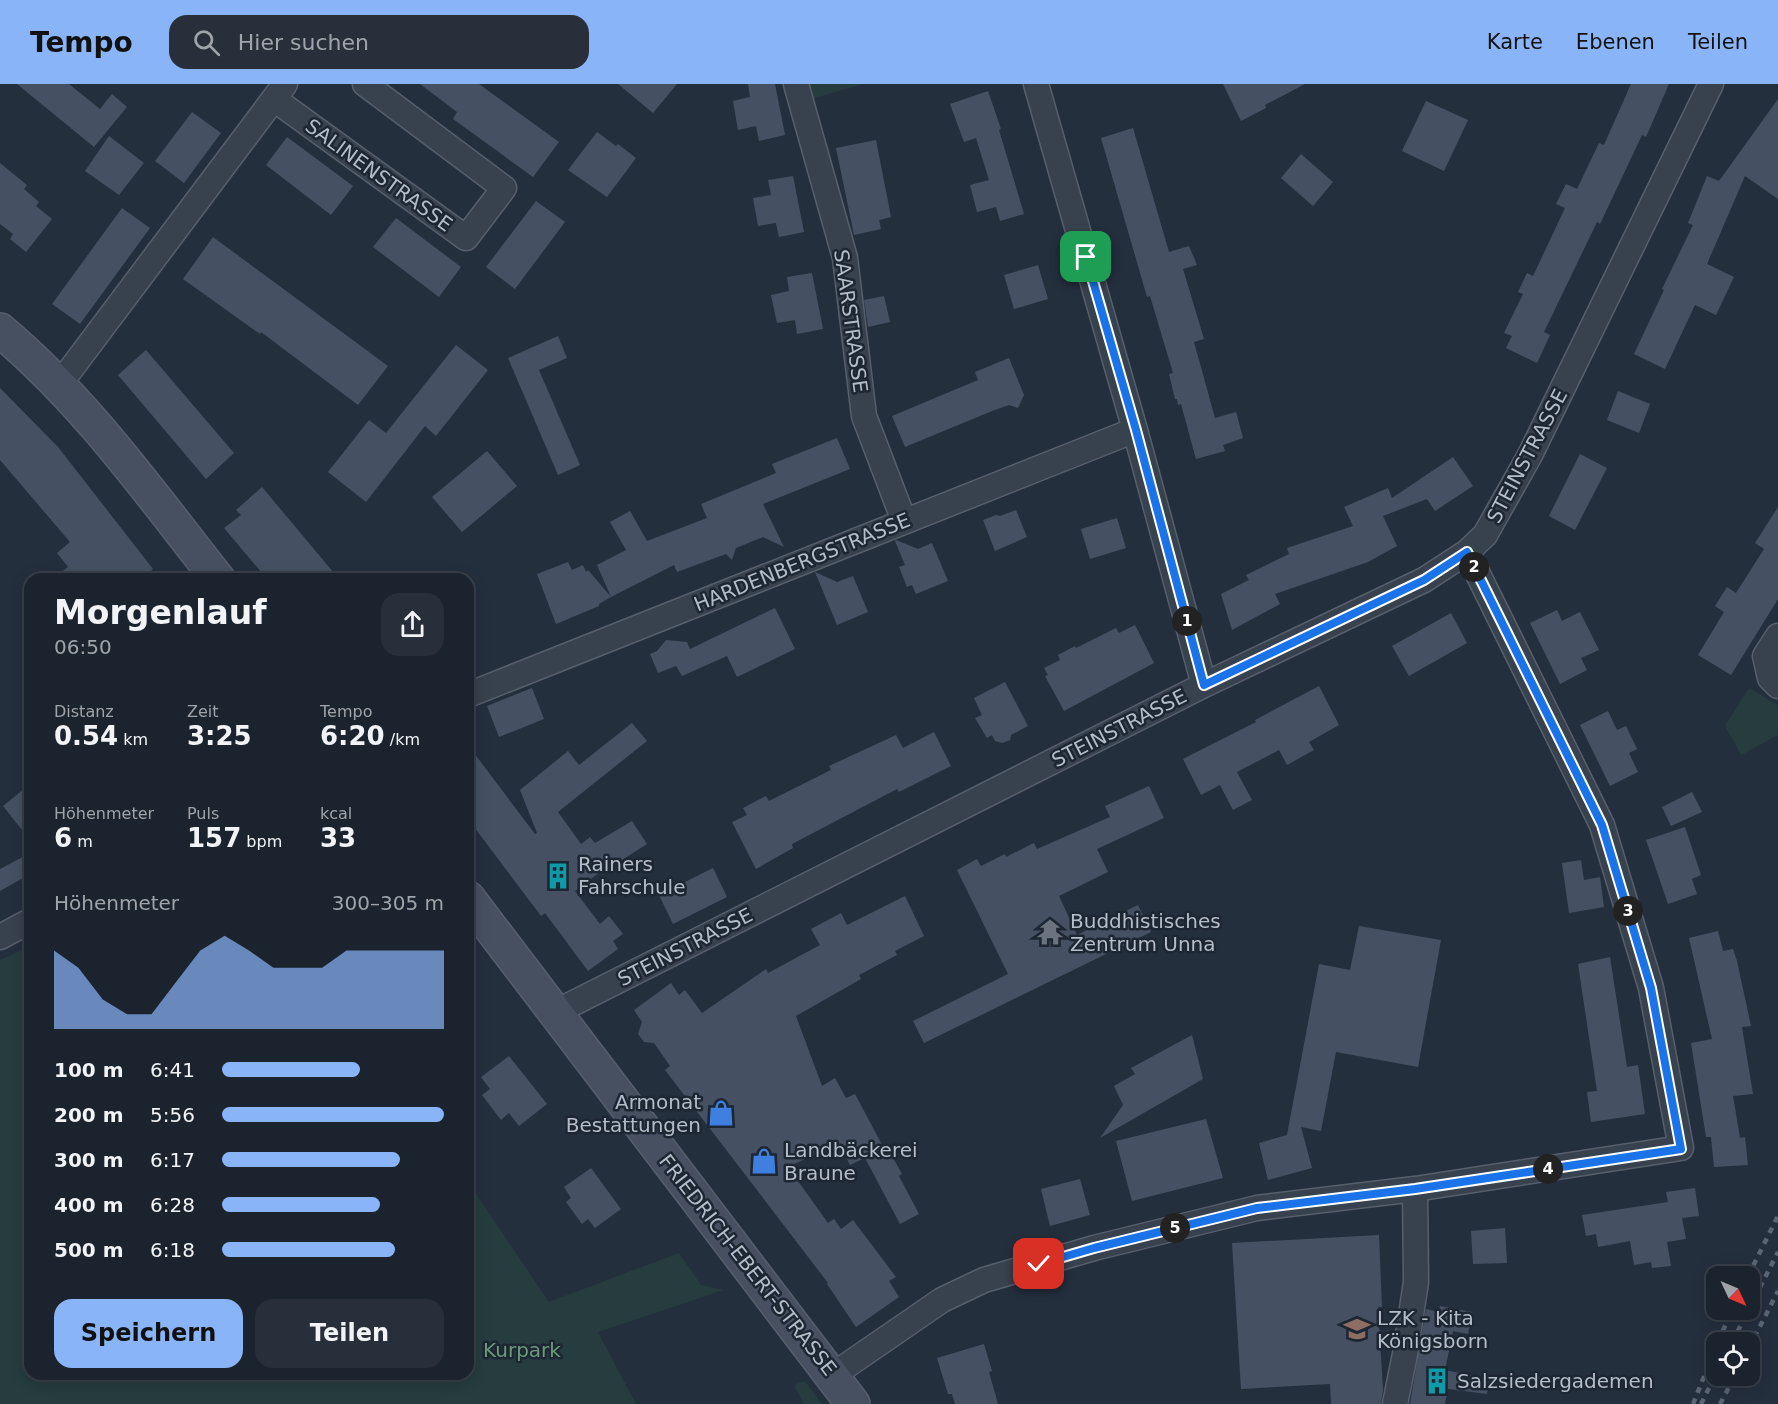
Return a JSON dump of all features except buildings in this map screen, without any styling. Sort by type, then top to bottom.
[{"type":"main road","points":[[4,340],[59,386],[111,444],[213,573]]},
{"type":"main road","name":"FRIEDRICH-EBERT-STRASSE","points":[[474,906],[853,1404]]},
{"type":"street","name":"SALINENSTRASSE","points":[[59,386],[280,92],[466,238],[504,188],[365,84]]},
{"type":"street","name":"SAARSTRASSE","points":[[796,84],[845,258],[864,416],[904,521]]},
{"type":"street","points":[[1036,84],[1136,430],[1204,685]]},
{"type":"street","name":"STEINSTRASSE","points":[[554,1013],[1204,685],[1424,580],[1467,552],[1485,535],[1530,455],[1712,84]]},
{"type":"street","name":"HARDENBERGSTRASSE","points":[[474,693],[1136,430]]},
{"type":"street","points":[[833,1375],[942,1300],[984,1280],[1094,1248],[1257,1208],[1415,1189],[1681,1149],[1651,988],[1602,825],[1467,552]]},
{"type":"street","points":[[1778,636],[1765,656],[1770,678],[1778,686]]},
{"type":"street","points":[[0,937],[24,924]]},
{"type":"street","points":[[1395,1404],[1416,1282],[1415,1189]]},
{"type":"green space","points":[[804,84],[863,84],[808,100]]},
{"type":"green space","points":[[1749,688],[1778,705],[1778,735],[1741,755],[1725,726]]},
{"type":"green space","name":"Kurpark","points":[[24,949],[24,1380],[474,1380],[474,1191],[549,1302],[679,1253],[701,1285],[723,1290],[598,1332],[636,1404],[0,1404],[0,960]]},
{"type":"green space","points":[[805,1381],[822,1404],[804,1404],[794,1385]]},
{"type":"railway","points":[[1753,1266],[1778,1216]]},
{"type":"railway","points":[[1760,1287],[1778,1252]]},
{"type":"railway","points":[[1757,1332],[1778,1291]]},
{"type":"railway","points":[[1722,1332],[1728,1320]]},
{"type":"railway","points":[[1737,1332],[1744,1320]]},
{"type":"railway","points":[[1693,1404],[1706,1372]]},
{"type":"railway","points":[[1701,1404],[1710,1386]]},
{"type":"railway","points":[[1720,1404],[1730,1386]]},
{"type":"place","name":"Rainers Fahrschule","points":[[558,876]]},
{"type":"place","name":"Buddhistisches Zentrum Unna","points":[[1050,932]]},
{"type":"place","name":"Armonat Bestattungen","points":[[721,1113]]},
{"type":"place","name":"Landbäckerei Braune","points":[[764,1161]]},
{"type":"place","name":"LZK - Kita Königsborn","points":[[1357,1329]]},
{"type":"place","name":"Salzsiedergademen","points":[[1437,1381]]},
{"type":"route","points":[[1039,1264],[1094,1248],[1257,1208],[1415,1189],[1681,1149],[1651,988],[1602,825],[1467,552],[1424,580],[1204,685],[1136,430],[1086,257]]}]
